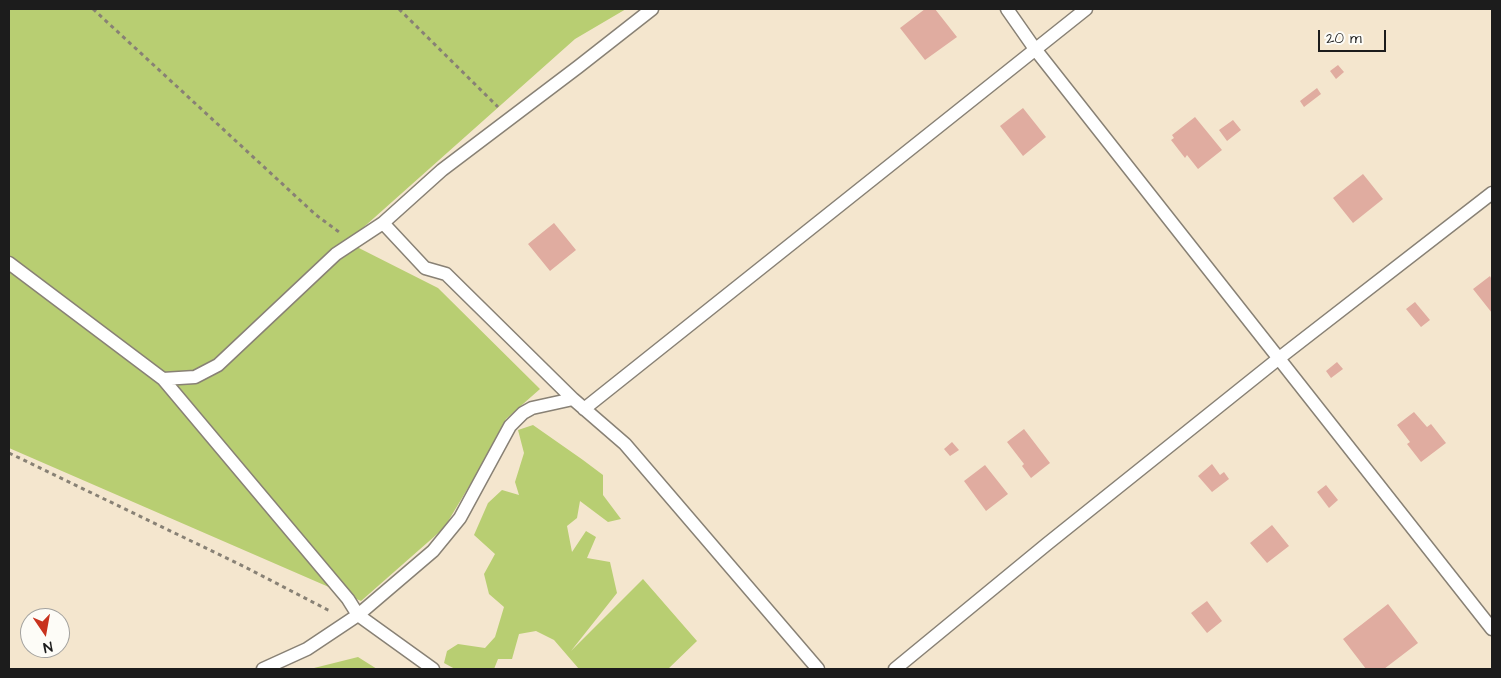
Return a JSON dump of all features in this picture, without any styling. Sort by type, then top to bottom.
[{"type":"lane","points":[[163,379],[195,377],[218,365],[336,254],[383,224],[442,170],[511,119],[652,9]]},
{"type":"lane","points":[[1007,9],[1035,49],[1492,629]]},
{"type":"lane","points":[[584,409],[1086,9]]},
{"type":"lane","points":[[896,669],[1047,544],[1278,359],[1492,193]]},
{"type":"lane","points":[[383,224],[425,268],[446,274],[573,399],[625,444],[818,669]]},
{"type":"lane","points":[[9,263],[163,379],[348,599],[358,615],[434,669]]},
{"type":"lane","points":[[263,669],[307,649],[358,615],[433,551],[460,518],[510,426],[532,408],[573,399]]},
{"type":"path","points":[[93,9],[316,216],[354,243]]},
{"type":"path","points":[[399,9],[511,119]]},
{"type":"path","points":[[9,453],[245,567],[328,610],[358,615]]},
{"type":"green space","points":[[9,9],[626,9],[575,39],[347,242],[438,288],[540,389],[506,419],[444,528],[361,601],[9,448]]},
{"type":"green space","points":[[533,425],[603,475],[603,495],[621,519],[608,522],[580,501],[577,518],[567,526],[572,552],[586,531],[596,537],[587,558],[610,562],[617,593],[571,651],[643,579],[697,641],[668,669],[579,669],[554,640],[536,631],[519,634],[512,659],[498,659],[494,669],[455,669],[444,663],[447,651],[458,644],[485,648],[495,637],[504,607],[489,594],[484,574],[495,554],[474,535],[488,503],[502,490],[519,495],[515,482],[524,453],[518,430]]},
{"type":"green space","points":[[358,657],[377,669],[310,669]]},
{"type":"building","points":[[925,9],[935,9],[957,37],[925,60],[900,28]]},
{"type":"building","points":[[1338,65],[1344,72],[1336,79],[1330,71]]},
{"type":"building","points":[[1317,88],[1321,94],[1304,107],[1300,101]]},
{"type":"building","points":[[1023,108],[1046,137],[1023,156],[1000,126]]},
{"type":"building","points":[[1195,117],[1222,150],[1198,169],[1187,155],[1185,158],[1171,140],[1174,138],[1172,135]]},
{"type":"building","points":[[1233,120],[1241,130],[1227,141],[1219,130]]},
{"type":"building","points":[[1363,174],[1383,199],[1353,223],[1333,198]]},
{"type":"building","points":[[554,223],[576,250],[550,271],[528,244]]},
{"type":"building","points":[[1490,276],[1492,280],[1492,313],[1473,289]]},
{"type":"building","points":[[1415,302],[1430,320],[1421,327],[1406,309]]},
{"type":"building","points":[[1337,362],[1343,369],[1331,378],[1326,371]]},
{"type":"building","points":[[1414,412],[1427,427],[1431,424],[1446,443],[1421,462],[1407,444],[1410,442],[1397,425]]},
{"type":"building","points":[[1024,429],[1050,463],[1031,478],[1022,466],[1024,464],[1007,442]]},
{"type":"building","points":[[952,442],[959,450],[950,456],[944,449]]},
{"type":"building","points":[[1212,464],[1220,475],[1224,472],[1229,479],[1212,492],[1198,476]]},
{"type":"building","points":[[985,465],[1008,494],[986,511],[964,481]]},
{"type":"building","points":[[1326,485],[1338,500],[1329,508],[1317,492]]},
{"type":"building","points":[[1272,525],[1289,546],[1267,563],[1250,543]]},
{"type":"building","points":[[1207,601],[1222,621],[1207,633],[1191,613]]},
{"type":"building","points":[[1388,604],[1418,643],[1384,669],[1366,669],[1343,639]]}]
